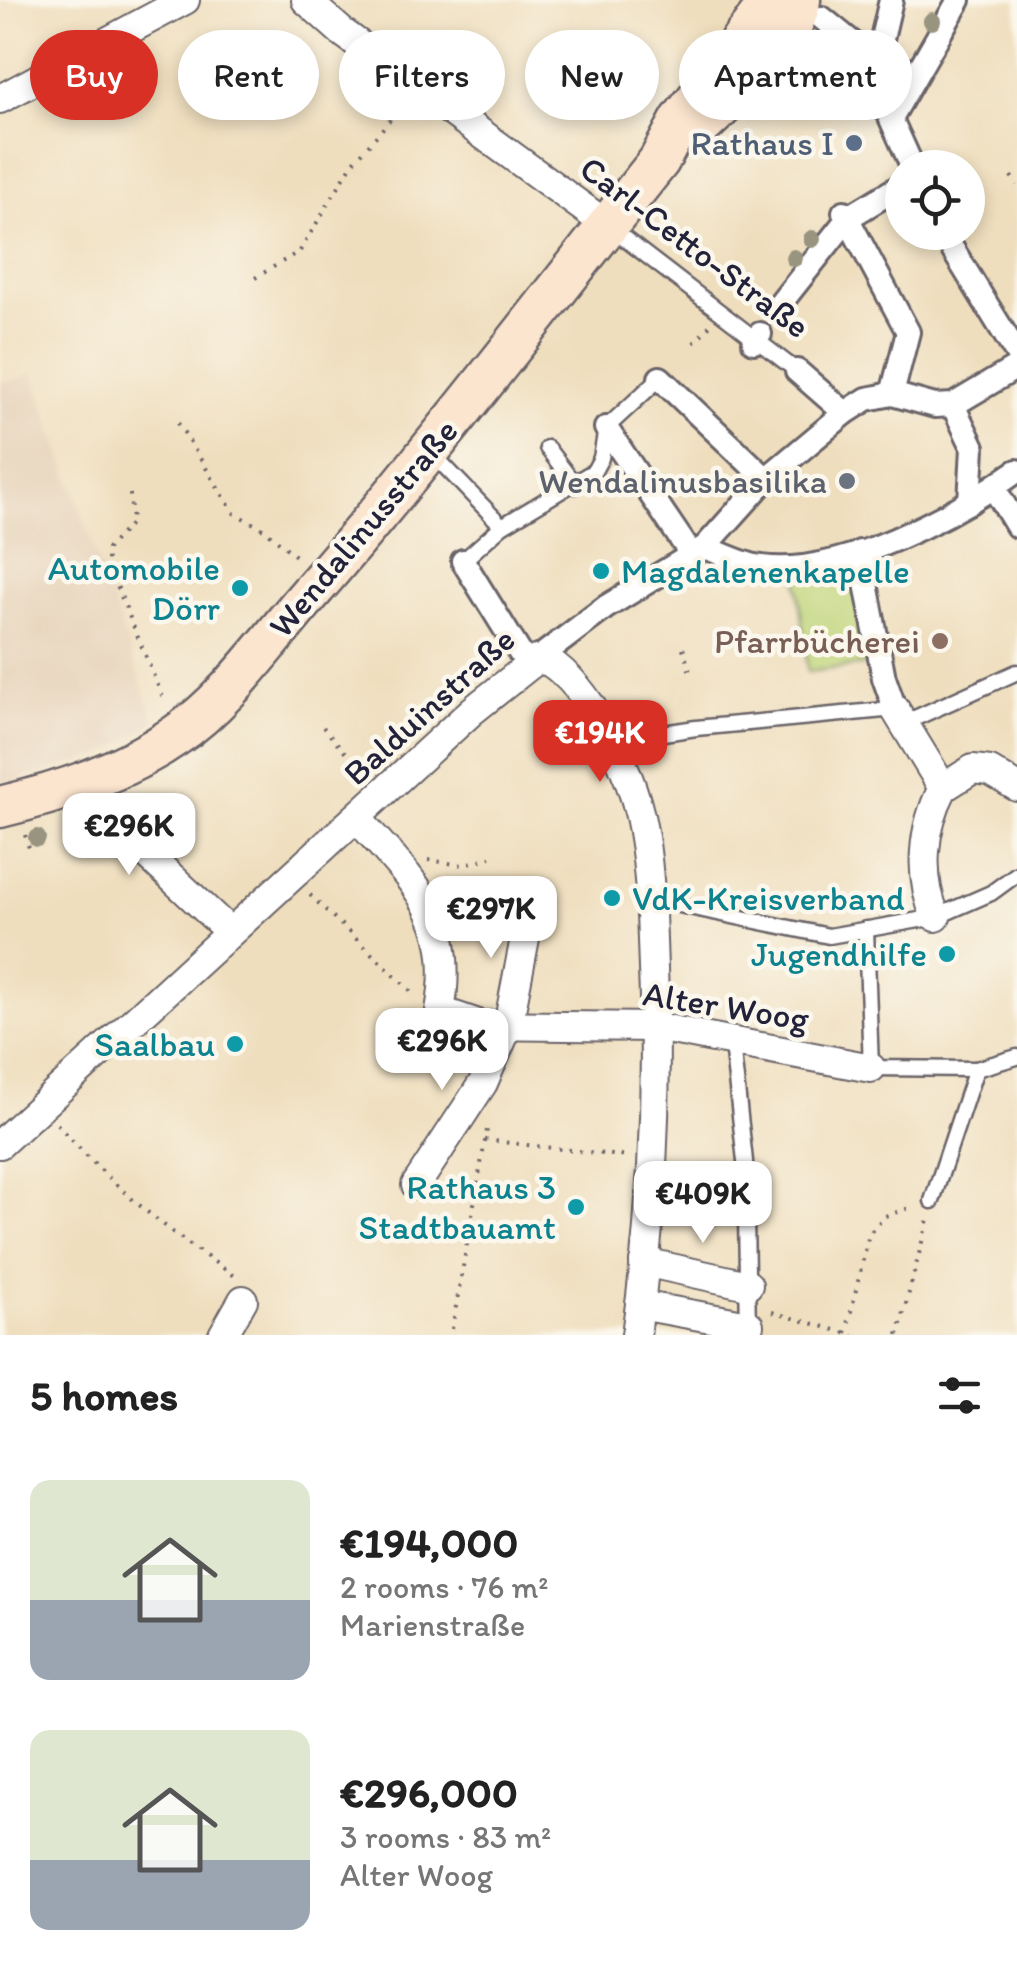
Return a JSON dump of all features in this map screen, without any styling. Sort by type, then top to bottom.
[{"type":"main road","name":"Wendalinusstraße","points":[[12,819],[179,734],[227,688],[430,450],[659,161],[739,91],[791,27],[798,6]]},
{"type":"street","points":[[0,99],[185,0]]},
{"type":"street","name":"Carl-Cetto-Straße","points":[[306,0],[345,30]]},
{"type":"street","points":[[884,30],[891,0]]},
{"type":"street","points":[[912,82],[959,0]]},
{"type":"street","points":[[798,6],[833,30]]},
{"type":"street","name":"Carl-Cetto-Straße","points":[[463,120],[607,226]]},
{"type":"street","points":[[892,120],[905,150]]},
{"type":"street","points":[[780,304],[847,215],[885,194]]},
{"type":"street","points":[[847,215],[908,332],[892,394],[935,406],[953,405],[1017,366]]},
{"type":"street","points":[[956,250],[999,308],[1017,354]]},
{"type":"street","name":"Carl-Cetto-Straße","points":[[798,371],[844,412]]},
{"type":"street","points":[[660,378],[766,479]]},
{"type":"street","name":"Balduinstraße","points":[[0,1144],[383,795],[478,718],[532,663],[606,607],[698,550],[766,479],[844,412],[867,399],[892,394]]},
{"type":"street","points":[[953,405],[973,447],[970,502]]},
{"type":"street","points":[[606,428],[698,550],[758,567],[779,568],[860,552],[918,530],[1017,471]]},
{"type":"street","points":[[994,488],[1017,526]]},
{"type":"street","points":[[860,552],[884,678],[899,717],[943,788]]},
{"type":"street","points":[[463,562],[532,663],[557,667],[612,742],[640,817],[650,899],[656,1027],[652,1160],[636,1335]]},
{"type":"street","points":[[936,917],[924,890],[922,871],[943,788],[973,769],[990,771],[1017,787]]},
{"type":"street","points":[[92,780],[108,818],[230,932]]},
{"type":"street","points":[[358,818],[438,922],[444,964],[440,1011]]},
{"type":"street","points":[[416,1184],[483,1083],[508,1026],[530,907]]},
{"type":"street","name":"Alter Woog","points":[[440,1011],[482,1025],[656,1027],[871,1068]]},
{"type":"street","points":[[644,1262],[748,1285]]},
{"type":"street","points":[[223,1335],[245,1292]]},
{"type":"street","points":[[640,1305],[756,1324]]},
{"type":"lane","name":"Carl-Cetto-Straße","points":[[607,226],[798,371]]},
{"type":"lane","points":[[463,562],[502,526],[576,486],[601,458],[606,428],[660,378]]},
{"type":"lane","points":[[548,448],[576,486]]},
{"type":"lane","points":[[430,450],[502,526]]},
{"type":"lane","points":[[612,742],[696,728],[899,717],[1017,672]]},
{"type":"lane","points":[[650,899],[830,936],[936,917],[991,892],[1017,874]]},
{"type":"lane","points":[[866,929],[871,1068]]},
{"type":"lane","points":[[732,1044],[745,1161],[748,1285],[756,1324]]},
{"type":"lane","name":"Alter Woog","points":[[871,1068],[976,1069],[1017,1057]]},
{"type":"lane","points":[[932,1200],[976,1069]]},
{"type":"path","points":[[256,278],[300,250],[352,164],[390,120]]},
{"type":"path","points":[[1011,176],[1017,186]]},
{"type":"path","points":[[178,423],[234,513],[264,530],[323,578]]},
{"type":"path","points":[[130,494],[132,522],[108,549],[107,562],[151,673]]},
{"type":"path","points":[[683,648],[691,676]]},
{"type":"path","points":[[322,728],[383,795]]},
{"type":"path","points":[[12,819],[28,848]]},
{"type":"path","points":[[377,840],[435,862],[462,865],[491,857]]},
{"type":"path","points":[[294,878],[401,986],[440,1011]]},
{"type":"path","points":[[452,1328],[493,1100],[483,1083]]},
{"type":"path","points":[[42,1107],[113,1186],[245,1292]]},
{"type":"path","points":[[485,1140],[652,1160]]},
{"type":"path","points":[[846,1333],[868,1234],[885,1216],[932,1200]]},
{"type":"path","points":[[898,1335],[932,1200]]},
{"type":"path","points":[[756,1324],[854,1335]]},
{"type":"shaded area","points":[[33,374],[155,723],[104,754],[0,785],[0,384]]},
{"type":"green space","points":[[851,575],[856,579],[872,664],[808,672],[797,578]]},
{"type":"place","name":"Rathaus I","points":[[854,143]]},
{"type":"place","name":"Wendalinusbasilika","points":[[847,481]]},
{"type":"place","name":"Magdalenenkapelle","points":[[601,571]]},
{"type":"place","name":"Automobile Dörr","points":[[240,588]]},
{"type":"place","name":"Pfarrbücherei","points":[[940,641]]},
{"type":"place","name":"VdK-Kreisverband","points":[[612,898]]},
{"type":"place","name":"Jugendhilfe","points":[[947,954]]},
{"type":"place","name":"Saalbau","points":[[235,1044]]},
{"type":"place","name":"Rathaus 3 Stadtbauamt","points":[[576,1207]]}]
